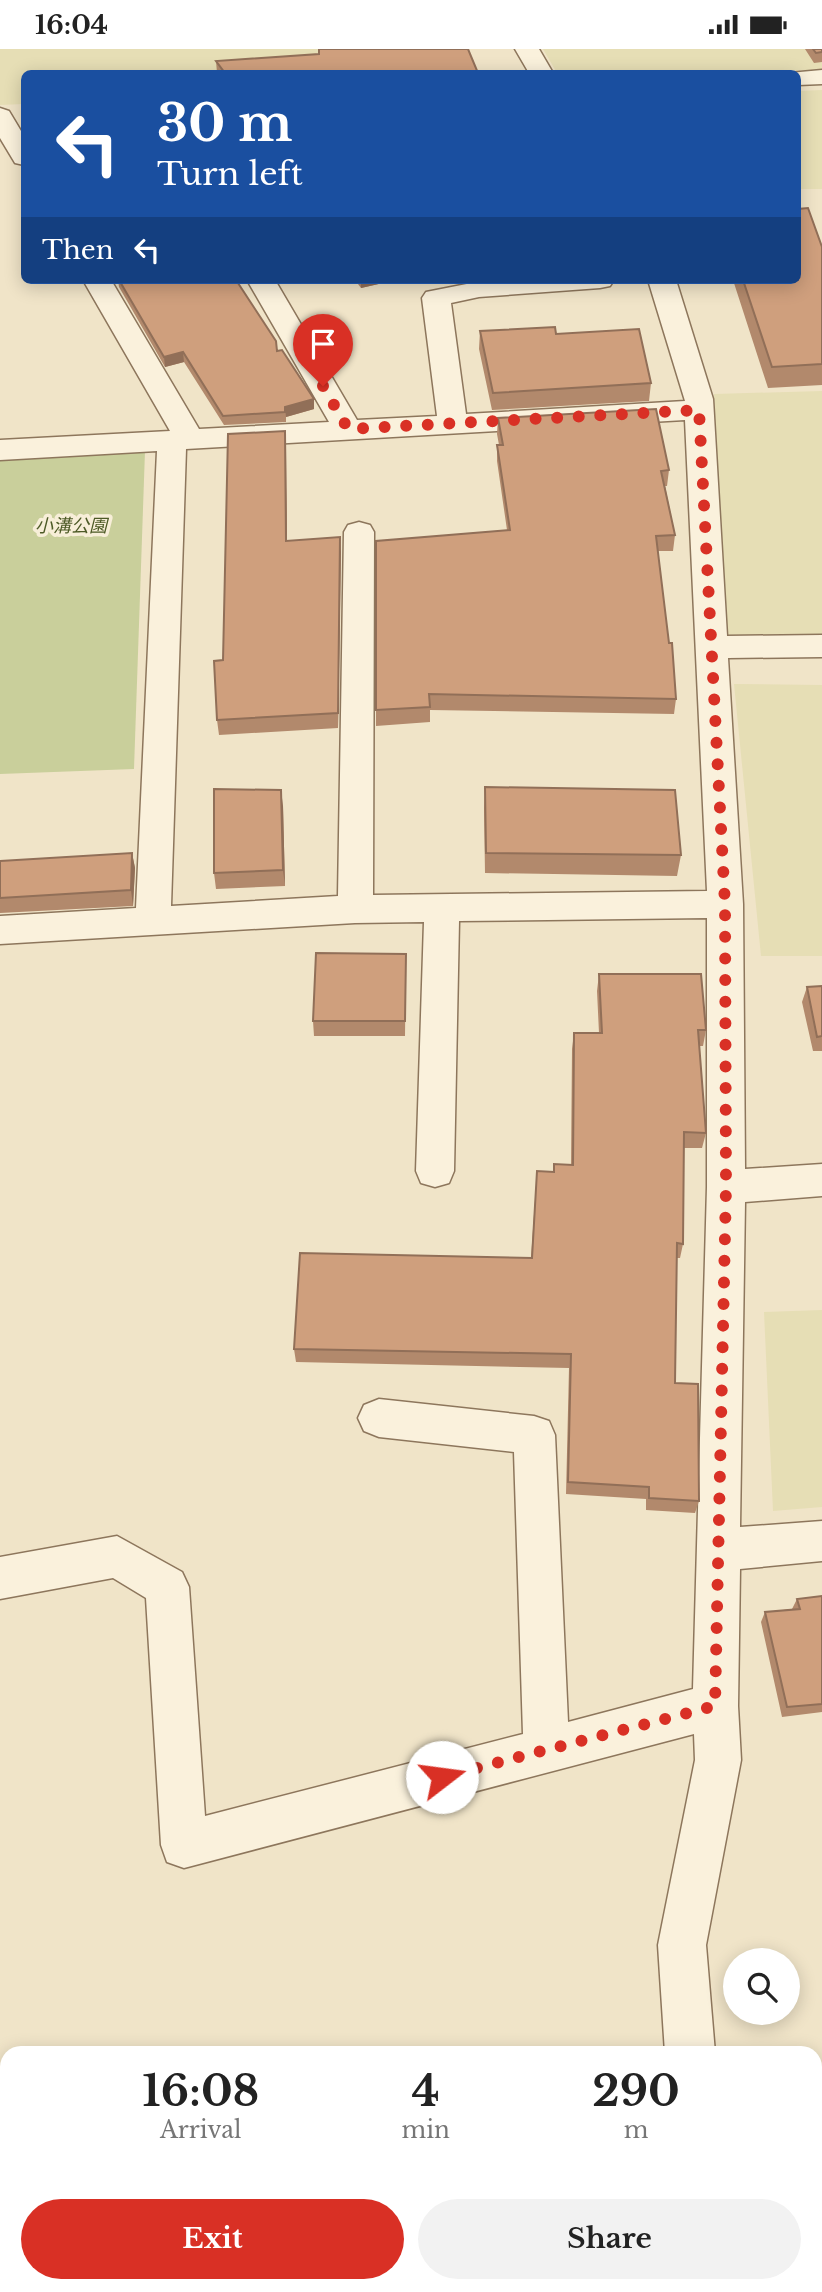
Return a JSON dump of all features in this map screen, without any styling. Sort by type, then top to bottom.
[{"type":"street","points":[[527,49],[539,70]]},
{"type":"street","points":[[801,78],[822,77]]},
{"type":"street","points":[[21,111],[0,114],[21,152]]},
{"type":"street","points":[[99,284],[182,441],[153,921]]},
{"type":"street","points":[[263,284],[348,429]]},
{"type":"street","points":[[453,423],[436,298],[479,289],[546,284]]},
{"type":"street","points":[[663,284],[699,399],[725,904],[726,1187],[715,1706],[718,1760],[682,1945],[690,2046]]},
{"type":"street","points":[[0,450],[699,410]]},
{"type":"street","points":[[355,909],[359,532]]},
{"type":"street","points":[[710,647],[822,646]]},
{"type":"street","points":[[0,930],[355,909],[725,904]]},
{"type":"street","points":[[435,1171],[442,908]]},
{"type":"street","points":[[726,1187],[822,1180]]},
{"type":"street","points":[[379,1418],[534,1435],[545,1750]]},
{"type":"street","points":[[717,1550],[822,1541]]},
{"type":"street","points":[[0,1578],[117,1557],[167,1587],[184,1845],[715,1706]]},
{"type":"shaded area","points":[[0,49],[339,49],[356,70],[21,70],[21,104],[0,105]]},
{"type":"shaded area","points":[[543,49],[822,49],[822,70],[555,70]]},
{"type":"shaded area","points":[[822,90],[822,189],[801,189],[801,91]]},
{"type":"shaded area","points":[[822,391],[822,639],[724,640],[714,394]]},
{"type":"shaded area","points":[[734,684],[822,685],[822,956],[761,956]]},
{"type":"shaded area","points":[[822,1310],[822,1507],[773,1511],[764,1312]]},
{"type":"green space","name":"小溝公園","points":[[145,451],[134,769],[0,774],[0,456]]},
{"type":"building","points":[[319,49],[468,49],[477,70],[223,70],[216,61],[319,54]]},
{"type":"building","points":[[808,208],[822,247],[822,364],[772,367],[744,284],[801,284],[801,209]]},
{"type":"building","points":[[121,284],[239,284],[276,341],[277,351],[282,350],[314,399],[285,407],[285,412],[223,416],[183,352],[164,357]]},
{"type":"building","points":[[555,327],[556,334],[639,329],[651,383],[493,393],[480,331]]},
{"type":"building","points":[[656,409],[669,470],[661,471],[675,535],[656,536],[669,643],[672,643],[676,699],[429,694],[430,707],[376,710],[376,541],[510,530],[497,445],[503,445],[498,418]]},
{"type":"building","points":[[285,431],[286,541],[340,537],[338,713],[217,720],[214,661],[223,660],[228,434]]},
{"type":"building","points":[[485,787],[675,790],[681,855],[486,853]]},
{"type":"building","points":[[214,789],[281,790],[283,870],[214,873]]},
{"type":"building","points":[[132,853],[131,890],[0,898],[0,861]]},
{"type":"building","points":[[316,953],[406,954],[405,1021],[313,1021]]},
{"type":"building","points":[[599,974],[701,974],[706,1030],[698,1030],[706,1133],[684,1132],[683,1244],[677,1243],[675,1383],[698,1384],[699,1501],[649,1498],[649,1487],[568,1482],[571,1354],[294,1349],[300,1253],[532,1258],[537,1171],[554,1172],[554,1164],[573,1165],[574,1033],[602,1033]]},
{"type":"building","points":[[822,986],[822,1036],[817,1037],[807,987]]},
{"type":"building","points":[[822,1596],[822,1704],[787,1707],[765,1612],[800,1609],[797,1599]]},
{"type":"route","points":[[323,386],[348,429],[699,410],[725,904],[726,1187],[715,1706],[442,1777]]}]
